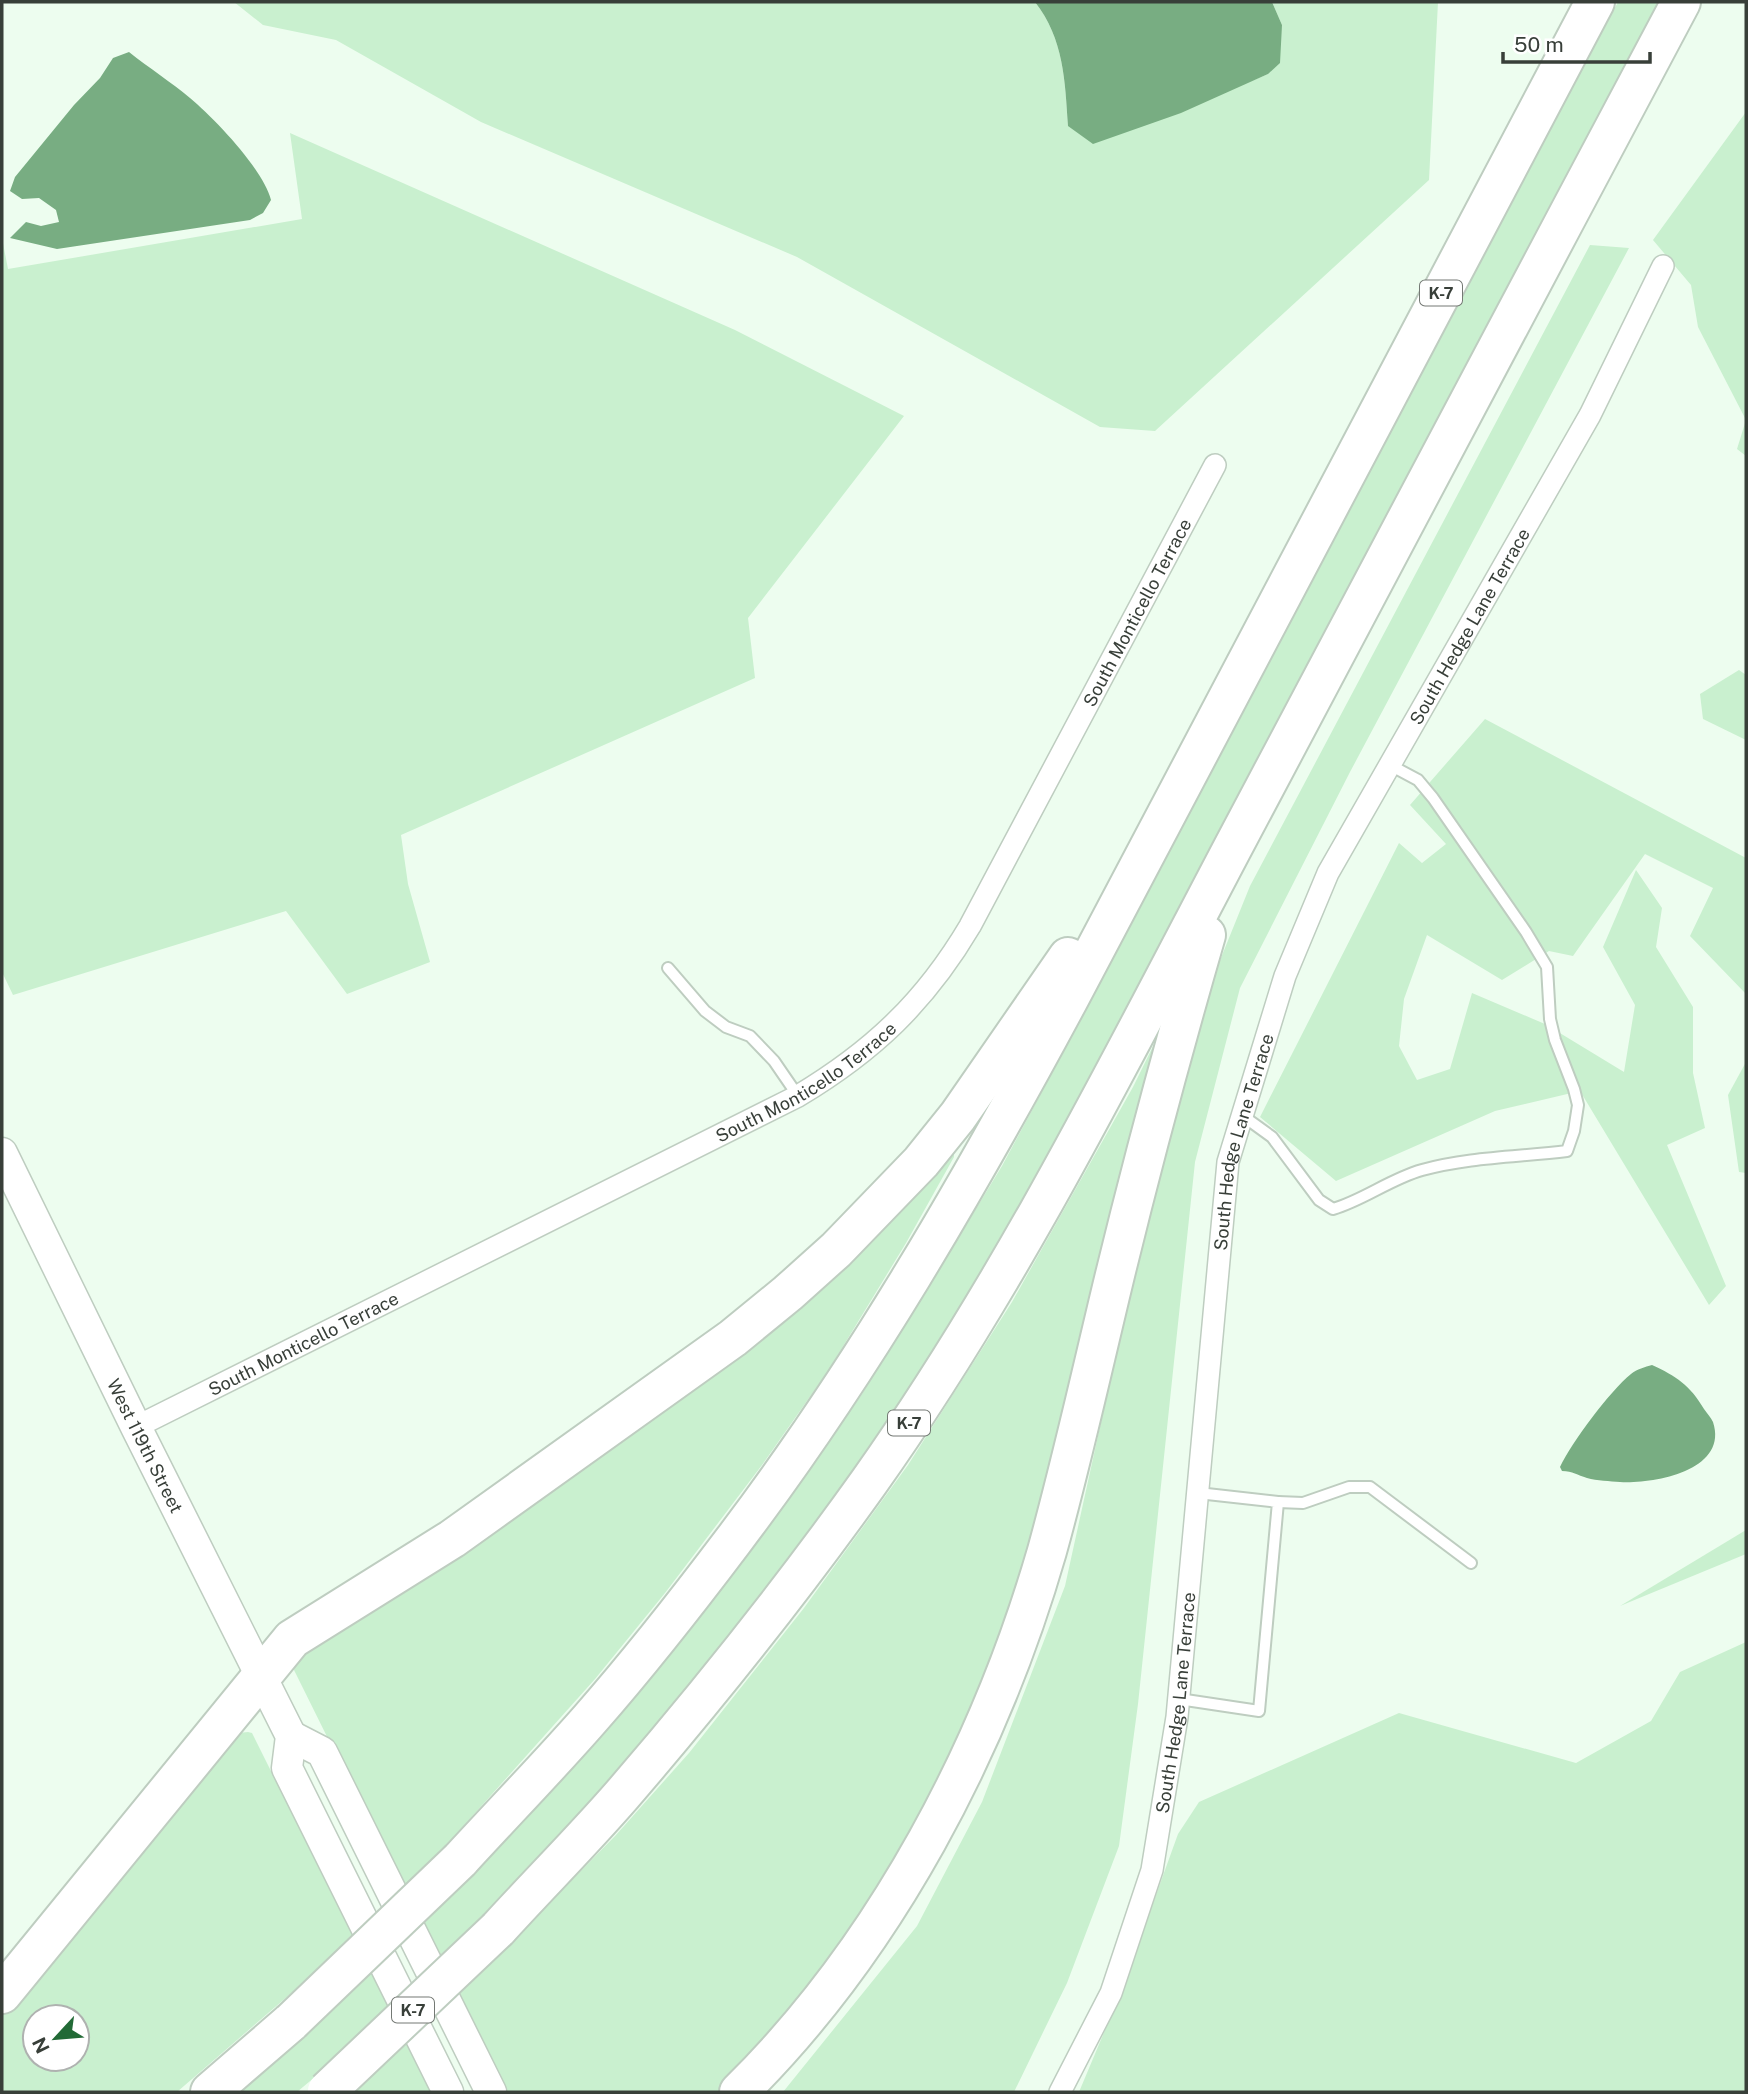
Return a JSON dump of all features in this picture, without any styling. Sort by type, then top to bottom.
[{"type":"highway","name":"K-7","points":[[210,2092],[291,2022],[460,1860],[590,1720],[734,1540],[853,1372],[932,1247],[993,1141],[1595,2]]},
{"type":"highway","name":"K-7","points":[[326,2091],[498,1928],[619,1798],[791,1589],[871,1479],[940,1376],[1054,1184],[1135,1036],[1681,2]]},
{"type":"highway","points":[[2,1994],[292,1639],[452,1539],[637,1409],[743,1331],[836,1250],[913,1170],[958,1116],[1163,818]]},
{"type":"highway","points":[[739,2092],[801,2022],[880,1918],[962,1775],[997,1695],[1046,1550],[1175,1039],[1229,855]]},
{"type":"main road","name":"West 119th Street","points":[[2,1153],[291,1737],[287,1768],[448,2092]]},
{"type":"main road","points":[[291,1737],[322,1752],[491,2092]]},
{"type":"street","name":"South Hedge Lane Terrace","points":[[1060,2092],[1111,1993],[1152,1870],[1179,1699],[1228,1162],[1285,976],[1328,873],[1590,415],[1662,266]]},
{"type":"street","name":"South Monticello Terrace","points":[[136,1427],[798,1097],[839,1072],[876,1042],[930,987],[950,960],[1215,465]]},
{"type":"lane","points":[[1243,1116],[1272,1137],[1319,1200],[1333,1209],[1409,1175],[1453,1162],[1567,1151],[1574,1131],[1578,1105],[1550,1018],[1547,967],[1526,932],[1433,799],[1418,780],[1390,765]]},
{"type":"lane","points":[[668,968],[705,1011],[726,1027],[750,1036],[774,1061],[798,1097]]},
{"type":"lane","points":[[1198,1493],[1303,1503],[1349,1487],[1370,1487],[1471,1563]]},
{"type":"lane","points":[[1179,1699],[1259,1711],[1278,1502]]},
{"type":"shaded area","points":[[234,2],[1035,2],[1052,31],[1061,61],[1068,126],[1254,80],[1268,74],[1282,25],[1272,2],[1438,2],[1429,180],[1155,431],[1100,427],[797,257],[481,122],[336,40],[263,25]]},
{"type":"shaded area","points":[[1035,2],[1272,2],[1282,25],[1280,63],[1268,74],[1181,113],[1093,144],[1068,126],[1061,61],[1052,31]]},
{"type":"shaded area","points":[[1618,2],[1660,2],[1114,1035],[1002,1238],[906,1395],[823,1514],[514,1939],[616,1835],[689,1753],[804,1608],[908,1465],[1012,1302],[1133,1087],[1159,1034],[1052,1485],[972,1726],[852,1936],[722,2092],[503,2092],[294,1670],[294,1662],[427,1570],[954,1137],[954,1157],[906,1243],[828,1371],[762,1465],[665,1593],[595,1679],[451,1840],[470,1871],[756,1542],[862,1394],[1002,1166]]},
{"type":"shaded area","points":[[129,52],[190,98],[237,145],[258,174],[271,200],[263,213],[250,220],[57,249],[10,238],[26,222],[41,226],[59,222],[56,210],[39,198],[22,199],[10,191],[15,177],[74,105],[100,78],[113,58]]},
{"type":"shaded area","points":[[1746,112],[1746,420],[1698,327],[1691,285],[1653,240]]},
{"type":"shaded area","points":[[290,133],[735,330],[904,416],[748,618],[755,678],[401,835],[408,884],[430,962],[347,994],[286,911],[13,995],[2,972],[2,238],[8,269],[302,219]]},
{"type":"shaded area","points":[[1590,245],[1629,248],[1350,772],[1240,988],[1195,1162],[1138,1704],[1119,1846],[1067,1983],[1014,2092],[783,2092],[917,1926],[982,1802],[1065,1586],[1189,1037],[1250,886]]},
{"type":"shaded area","points":[[1746,420],[1746,456],[1737,449]]},
{"type":"shaded area","points":[[1739,670],[1746,675],[1746,740],[1703,719],[1700,694]]},
{"type":"shaded area","points":[[1485,719],[1746,858],[1746,994],[1690,936],[1713,888],[1645,854],[1573,956],[1549,951],[1502,980],[1427,935],[1404,999],[1399,1046],[1417,1080],[1450,1069],[1472,993],[1545,1024],[1624,1072],[1635,1005],[1603,947],[1636,870],[1662,908],[1656,947],[1693,1007],[1693,1073],[1705,1128],[1667,1145],[1726,1286],[1709,1305],[1580,1091],[1495,1111],[1336,1181],[1260,1117],[1399,843],[1422,863],[1446,844],[1410,805]]},
{"type":"shaded area","points":[[1746,1062],[1746,1173],[1739,1172],[1728,1095]]},
{"type":"shaded area","points":[[1652,1365],[1688,1387],[1713,1422],[1715,1439],[1710,1452],[1699,1463],[1685,1471],[1651,1480],[1599,1480],[1562,1471],[1560,1467],[1573,1444],[1613,1392],[1633,1372]]},
{"type":"shaded area","points":[[1746,1530],[1746,1554],[1620,1606]]},
{"type":"shaded area","points":[[1746,1642],[1746,2092],[1079,2092],[1121,1992],[1178,1834],[1199,1802],[1399,1713],[1576,1763],[1651,1721],[1680,1672]]},
{"type":"shaded area","points":[[238,1733],[252,1733],[431,2092],[354,2092],[334,2061],[297,2092],[238,2092],[328,2012],[311,1976],[177,2092],[2,2092],[2,2013],[213,1751]]}]
